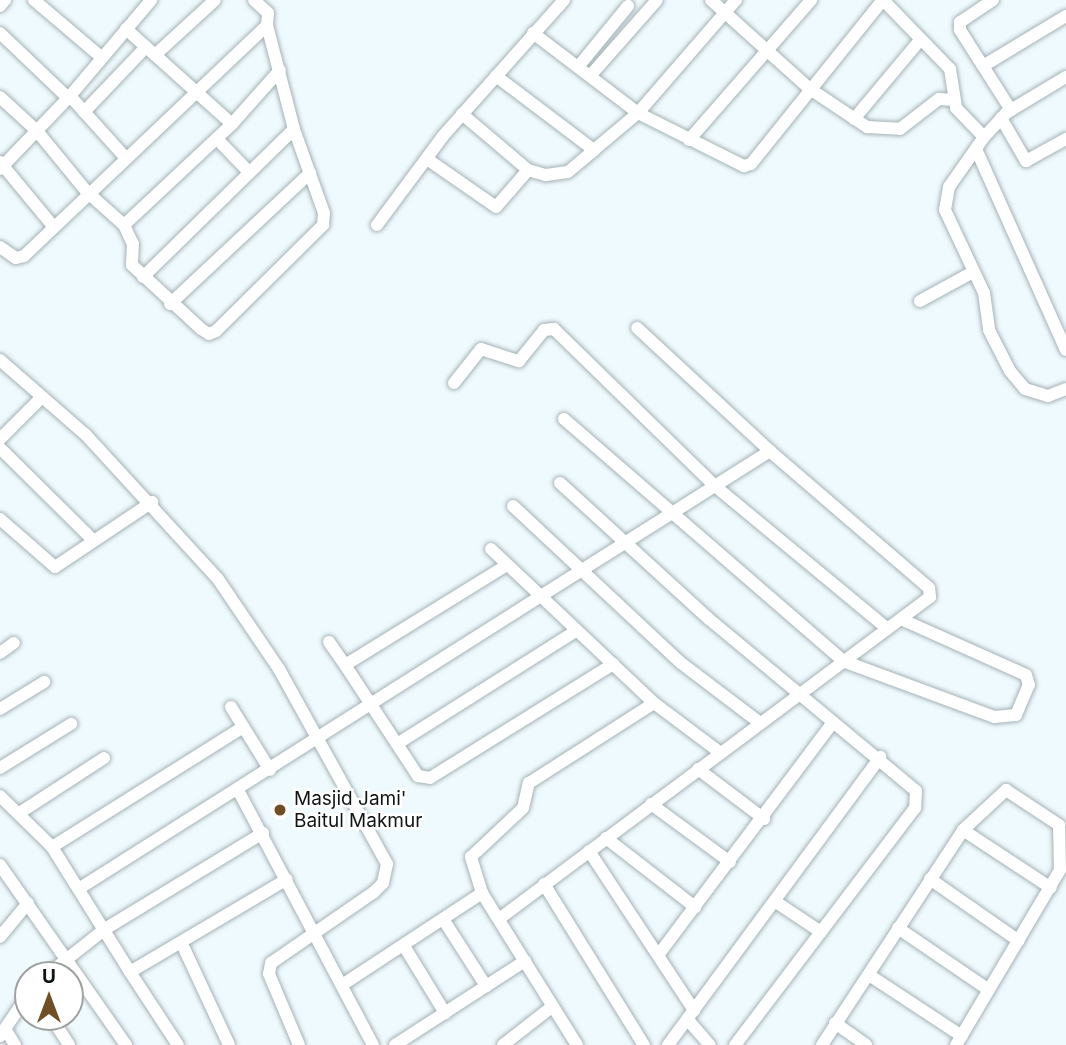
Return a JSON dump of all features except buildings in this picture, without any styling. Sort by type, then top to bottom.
[{"type":"street","points":[[0,6],[5,0]]},
{"type":"street","points":[[34,0],[101,57]]},
{"type":"street","points":[[53,226],[1,166],[69,97],[151,0]]},
{"type":"street","points":[[84,112],[151,51],[215,0]]},
{"type":"street","points":[[0,97],[37,131],[87,192],[124,225],[132,244],[129,260],[143,277],[209,334],[216,331],[323,225],[324,213],[294,129],[267,25],[268,13],[254,0]]},
{"type":"street","points":[[377,225],[462,114],[564,0]]},
{"type":"street","points":[[590,76],[657,0]]},
{"type":"street","points":[[711,0],[810,89],[866,127],[900,130],[939,99],[954,100]]},
{"type":"street","points":[[462,114],[528,170],[546,175],[568,172],[638,113],[736,0]]},
{"type":"street","points":[[689,140],[811,0]]},
{"type":"street","points":[[533,33],[638,113],[738,165],[751,164],[883,0],[950,69],[954,100],[982,135]]},
{"type":"street","points":[[993,0],[960,22],[960,30],[983,66],[1026,161],[1066,138]]},
{"type":"street","points":[[578,67],[624,3],[642,17]]},
{"type":"street","points":[[983,66],[1066,16]]},
{"type":"street","points":[[0,247],[16,258],[23,256],[194,90],[267,25]]},
{"type":"street","points":[[126,29],[232,124]]},
{"type":"street","points":[[0,33],[69,97],[125,157]]},
{"type":"street","points":[[854,119],[920,40]]},
{"type":"street","points":[[124,225],[232,124],[280,70]]},
{"type":"street","points":[[496,76],[594,150]]},
{"type":"street","points":[[1066,77],[1006,114],[982,135],[945,199],[951,228],[984,293],[989,330],[1017,383],[1040,396],[1066,389]]},
{"type":"street","points":[[143,277],[294,129]]},
{"type":"street","points":[[216,139],[249,172]]},
{"type":"street","points":[[976,149],[1066,350]]},
{"type":"street","points":[[427,159],[496,207],[528,170]]},
{"type":"street","points":[[170,303],[310,173]]},
{"type":"street","points":[[920,301],[974,272]]},
{"type":"street","points":[[499,919],[698,769],[718,751],[903,620],[930,597],[929,588],[770,452],[637,328]]},
{"type":"street","points":[[454,383],[481,349],[519,361],[544,330],[554,329],[715,486],[888,629]]},
{"type":"street","points":[[0,360],[86,435],[152,502],[218,579],[279,669],[387,864],[387,873],[374,892],[315,934],[278,956],[269,974],[299,1045]]},
{"type":"street","points":[[0,439],[41,398]]},
{"type":"street","points":[[565,419],[843,662],[994,717],[1016,715],[1029,685],[1026,676],[903,620]]},
{"type":"street","points":[[0,448],[93,540]]},
{"type":"street","points":[[80,888],[770,452]]},
{"type":"street","points":[[560,483],[709,619],[911,784],[917,799],[915,808],[735,1045]]},
{"type":"street","points":[[0,519],[55,567],[152,502]]},
{"type":"street","points":[[513,506],[584,569],[681,663],[760,723]]},
{"type":"street","points":[[491,549],[654,704],[718,751]]},
{"type":"street","points":[[345,665],[507,565]]},
{"type":"street","points":[[397,744],[576,631]]},
{"type":"street","points":[[330,642],[418,776],[430,778],[613,664]]},
{"type":"street","points":[[0,653],[14,643]]},
{"type":"street","points":[[0,709],[44,682]]},
{"type":"street","points":[[577,1045],[482,893],[471,865],[473,850],[523,808],[525,786],[654,704]]},
{"type":"street","points":[[231,707],[270,770]]},
{"type":"street","points":[[659,954],[764,819],[833,722]]},
{"type":"street","points":[[0,768],[71,724]]},
{"type":"street","points":[[52,848],[243,727]]},
{"type":"street","points":[[668,1045],[776,902],[880,757]]},
{"type":"street","points":[[21,812],[104,758]]},
{"type":"street","points":[[698,769],[764,819]]},
{"type":"street","points":[[239,790],[373,1045]]},
{"type":"street","points":[[822,1045],[963,830],[999,792],[1015,793],[1059,825],[1060,870],[959,1041],[869,975]]},
{"type":"street","points":[[0,796],[21,812],[52,848],[178,1045]]},
{"type":"street","points":[[651,804],[730,862]]},
{"type":"street","points":[[963,830],[1051,888]]},
{"type":"street","points":[[61,961],[105,929],[263,833]]},
{"type":"street","points":[[606,838],[695,907]]},
{"type":"street","points":[[589,850],[659,954],[710,1045]]},
{"type":"street","points":[[0,865],[126,1045]]},
{"type":"street","points":[[130,972],[182,944],[287,879]]},
{"type":"street","points":[[930,879],[1019,941]]},
{"type":"street","points":[[544,884],[644,1045]]},
{"type":"street","points":[[342,985],[482,893]]},
{"type":"street","points":[[776,902],[821,932]]},
{"type":"street","points":[[0,937],[28,903]]},
{"type":"street","points":[[443,919],[486,986]]},
{"type":"street","points":[[898,928],[989,990]]},
{"type":"street","points":[[182,944],[229,1045]]},
{"type":"street","points":[[404,946],[445,1013]]},
{"type":"street","points":[[395,1045],[525,961]]},
{"type":"street","points":[[503,1045],[553,1006]]},
{"type":"street","points":[[14,1015],[2,1033],[15,1045]]},
{"type":"street","points":[[835,1023],[866,1045]]},
{"type":"place","name":"Masjid Jami' Baitul Makmur","points":[[280,810]]}]
